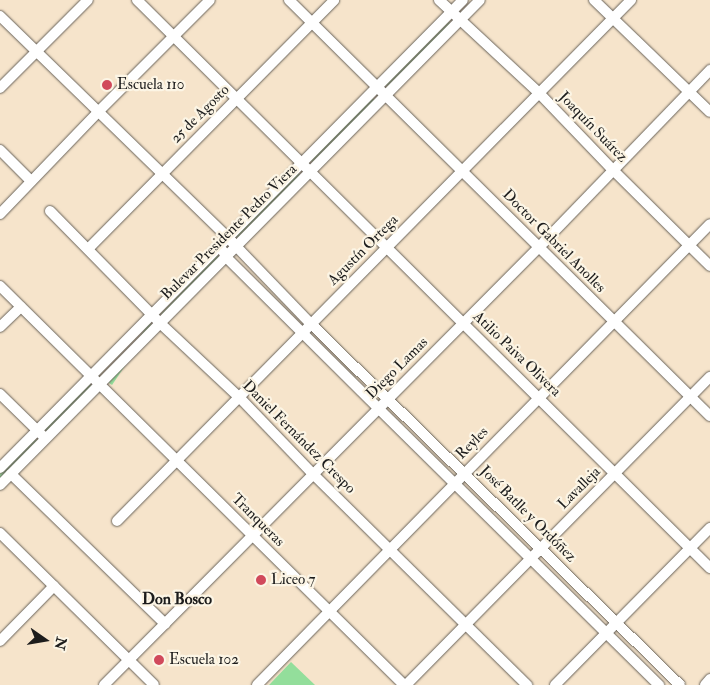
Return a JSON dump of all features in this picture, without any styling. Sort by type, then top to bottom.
[{"type":"street","points":[[0,88],[88,0]]},
{"type":"street","name":"Atilio Paiva Olivera","points":[[137,0],[539,396],[710,568]]},
{"type":"street","points":[[0,214],[210,0]]},
{"type":"street","name":"Doctor Gabriel Anolles","points":[[289,0],[710,416]]},
{"type":"street","name":"25 de Agosto","points":[[88,249],[334,0]]},
{"type":"street","name":"Joaquín Suárez","points":[[439,0],[539,93],[612,170],[710,266]]},
{"type":"street","name":"Bulevar Presidente Pedro Viera","points":[[0,468],[463,0]]},
{"type":"street","name":"Bulevar Presidente Pedro Viera","points":[[0,486],[480,0]]},
{"type":"street","points":[[594,0],[710,112]]},
{"type":"street","name":"Agustín Ortega","points":[[116,520],[240,398],[631,0]]},
{"type":"street","name":"José Batlle y Ordóñez","points":[[0,16],[680,685]]},
{"type":"street","name":"Diego Lamas","points":[[104,685],[464,323],[710,70]]},
{"type":"street","points":[[0,150],[31,181]]},
{"type":"street","name":"Daniel Fernández Crespo","points":[[50,211],[160,323],[240,398],[313,474],[527,685]]},
{"type":"street","name":"Reyles","points":[[257,685],[464,472],[710,224]]},
{"type":"street","points":[[226,238],[223,245],[226,257]]},
{"type":"street","name":"José Batlle y Ordóñez","points":[[226,257],[530,557],[605,634],[659,685]]},
{"type":"street","name":"Tranqueras","points":[[0,286],[405,685]]},
{"type":"street","points":[[0,327],[21,307]]},
{"type":"street","name":"Lavalleja","points":[[405,685],[710,377]]},
{"type":"street","points":[[0,394],[46,438]]},
{"type":"street","points":[[11,474],[165,624]]},
{"type":"street","points":[[555,685],[710,528]]},
{"type":"street","points":[[0,533],[154,685]]},
{"type":"street","points":[[0,641],[54,586]]},
{"type":"street","points":[[704,685],[710,679]]},
{"type":"green space","points":[[449,22],[451,24],[387,86],[386,85]]},
{"type":"green space","points":[[372,98],[375,100],[312,162],[311,160]]},
{"type":"green space","points":[[298,173],[301,176],[237,238],[236,236]]},
{"type":"green space","points":[[217,255],[220,258],[163,315],[161,314]]},
{"type":"green space","points":[[149,323],[152,325],[112,385],[109,383]]},
{"type":"green space","points":[[90,384],[92,386],[46,432],[45,428]]},
{"type":"green space","points":[[34,439],[38,441],[0,482],[0,474]]},
{"type":"green space","points":[[291,662],[315,685],[269,685]]},
{"type":"place","name":"Escuela 110","points":[[107,85]]},
{"type":"place","name":"Liceo 7","points":[[261,580]]},
{"type":"place","name":"Escuela 102","points":[[159,660]]},
{"type":"district","name":"Don Bosco","points":[[177,599]]}]
